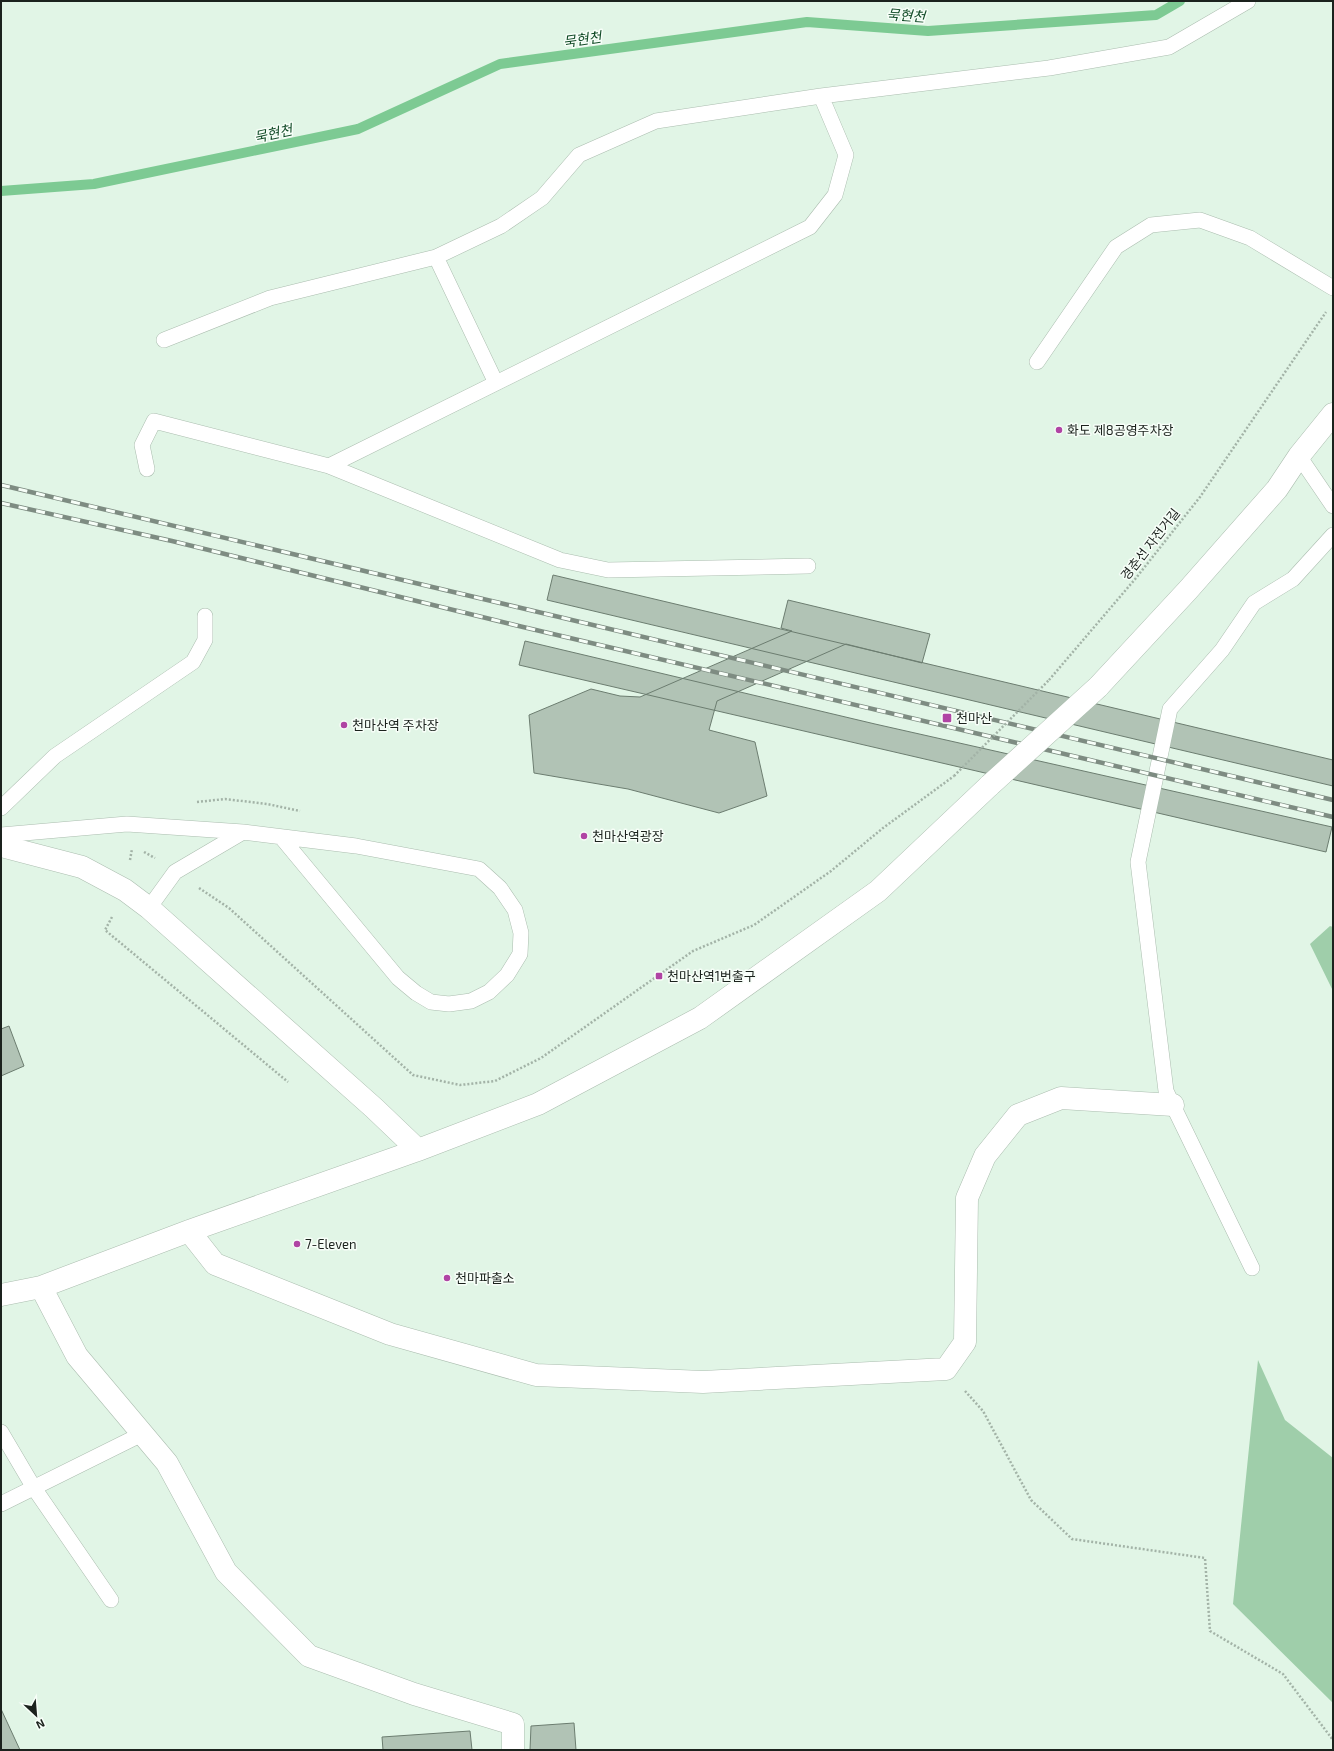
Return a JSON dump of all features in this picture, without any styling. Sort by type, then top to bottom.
[{"type":"street","points":[[1,1295],[41,1287],[190,1231],[418,1150],[538,1104],[700,1018],[878,891],[1098,687],[1188,590],[1277,488],[1299,456],[1333,414]]},
{"type":"street","points":[[1,846],[82,867],[125,890],[149,908],[368,1103],[418,1150]]},
{"type":"street","points":[[190,1231],[215,1264],[390,1334],[536,1375],[703,1382],[946,1369],[965,1342],[967,1198],[985,1156],[1018,1115],[1060,1098],[1173,1106]]},
{"type":"street","points":[[41,1287],[76,1356],[167,1463],[226,1572],[309,1656],[414,1694],[513,1724],[513,1750]]},
{"type":"lane","points":[[164,340],[270,298],[436,257],[501,226],[542,198],[579,155],[656,121],[821,96],[1049,68],[1169,47],[1248,1]]},
{"type":"lane","points":[[329,466],[810,227],[835,195],[846,155],[821,96]]},
{"type":"lane","points":[[1037,362],[1116,248],[1151,225],[1200,220],[1250,238],[1333,288]]},
{"type":"lane","points":[[436,257],[496,383]]},
{"type":"lane","points":[[147,469],[142,445],[154,421],[329,466],[560,560],[608,570],[808,566]]},
{"type":"lane","points":[[1299,456],[1333,506]]},
{"type":"lane","points":[[1252,1268],[1166,1091],[1138,862],[1170,709],[1222,650],[1254,603],[1293,579],[1333,535]]},
{"type":"lane","points":[[1,808],[55,756],[193,662],[205,640],[205,616]]},
{"type":"lane","points":[[1,835],[127,824],[243,832],[356,846],[479,869],[500,888],[515,910],[521,933],[520,954],[507,975],[489,992],[471,1001],[449,1004],[431,1002],[416,994],[398,978],[281,837]]},
{"type":"lane","points":[[149,908],[175,872],[243,832]]},
{"type":"lane","points":[[1,1432],[34,1488],[111,1600]]},
{"type":"lane","points":[[1,1504],[142,1434]]},
{"type":"path","name":"경춘선 자전거길","points":[[954,776],[1049,680],[1136,578],[1200,497],[1329,308]]},
{"type":"path","points":[[195,802],[225,799],[267,804],[306,813]]},
{"type":"path","points":[[127,824],[132,847],[125,890],[105,930],[288,1082]]},
{"type":"path","points":[[946,1369],[983,1411],[1031,1500],[1072,1539],[1206,1558],[1210,1631],[1283,1674],[1333,1740]]},
{"type":"green space","points":[[1330,926],[1333,927],[1333,991],[1310,944]]},
{"type":"green space","points":[[1258,1360],[1285,1420],[1333,1458],[1333,1703],[1233,1604]]},
{"type":"building","points":[[553,575],[1333,760],[1333,786],[547,600]]},
{"type":"building","points":[[788,600],[930,634],[922,663],[846,644],[717,701],[709,730],[755,742],[767,796],[719,813],[628,789],[534,773],[529,715],[591,689],[620,696],[640,697],[792,631],[781,628]]},
{"type":"building","points":[[525,641],[875,724],[1332,827],[1326,852],[519,665]]},
{"type":"building","points":[[9,1026],[24,1066],[1,1076],[1,1029]]},
{"type":"building","points":[[1,1709],[20,1750],[1,1750]]},
{"type":"building","points":[[574,1723],[576,1750],[530,1750],[531,1726]]},
{"type":"building","points":[[470,1731],[472,1750],[383,1750],[382,1737]]},
{"type":"waterway","name":"묵현천","points":[[1,191],[94,184],[358,129],[500,64],[807,22],[928,31],[1156,15],[1180,1]]},
{"type":"railway","points":[[1,485],[1333,800]]},
{"type":"railway","points":[[1,503],[172,541],[523,627],[1333,817]]},
{"type":"place","name":"화도 제8공영주차장","points":[[1059,430]]},
{"type":"place","name":"천마산","points":[[947,718]]},
{"type":"place","name":"천마산역 주차장","points":[[344,725]]},
{"type":"place","name":"천마산역광장","points":[[584,836]]},
{"type":"place","name":"천마산역1번출구","points":[[659,976]]},
{"type":"place","name":"7-Eleven","points":[[297,1244]]},
{"type":"place","name":"천마파출소","points":[[447,1278]]}]
